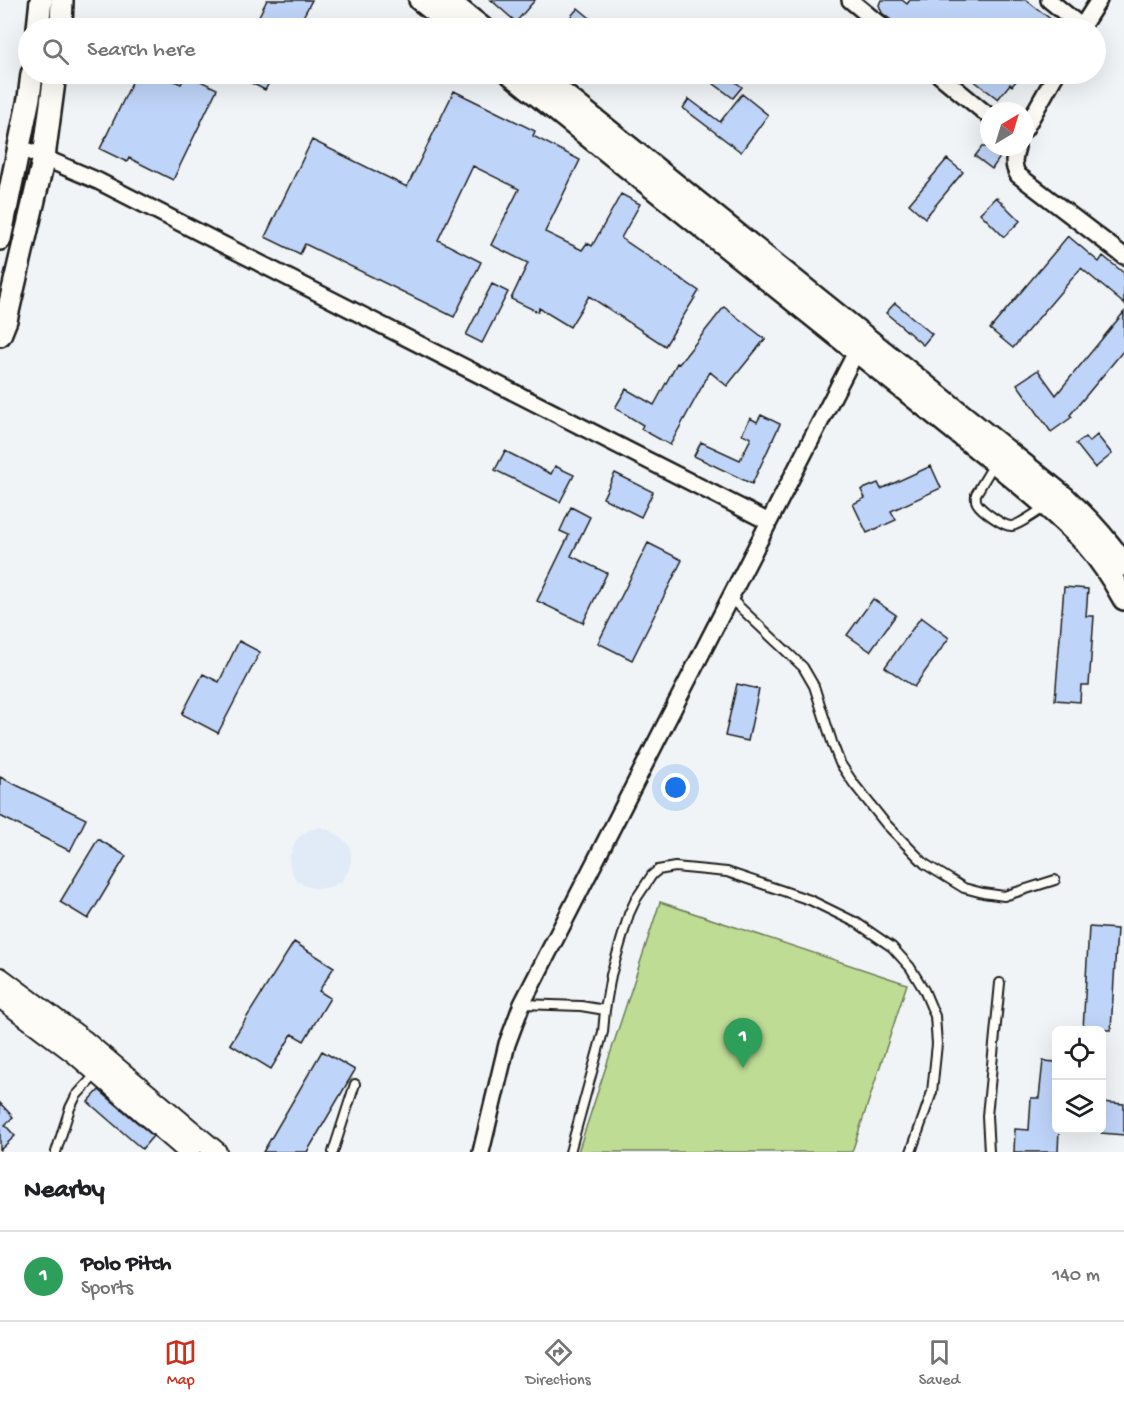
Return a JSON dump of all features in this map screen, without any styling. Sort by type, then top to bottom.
[{"type":"main road","points":[[39,18],[41,0]]},
{"type":"main road","points":[[61,18],[62,0]]},
{"type":"main road","points":[[420,0],[443,18]]},
{"type":"main road","points":[[447,0],[470,18]]},
{"type":"main road","points":[[0,239],[31,84]]},
{"type":"main road","points":[[0,335],[6,320],[44,157],[54,84]]},
{"type":"main road","points":[[524,84],[995,462],[1084,542],[1106,568],[1124,597]]},
{"type":"main road","points":[[550,84],[1065,498],[1112,546],[1124,565]]},
{"type":"street","points":[[1049,0],[1070,18]]},
{"type":"street","points":[[1088,18],[1099,0]]},
{"type":"street","points":[[856,2],[873,18]]},
{"type":"street","points":[[950,84],[980,109]]},
{"type":"street","points":[[1034,113],[1050,84]]},
{"type":"street","points":[[20,147],[98,181],[769,522]]},
{"type":"street","points":[[1014,156],[1014,169],[1018,175],[1124,256]]},
{"type":"street","points":[[481,1152],[507,1044],[522,1005],[856,352]]},
{"type":"street","points":[[0,978],[83,1040],[216,1152]]},
{"type":"street","points":[[0,997],[76,1054],[189,1152]]},
{"type":"lane","points":[[995,462],[975,498],[977,503],[1001,524],[1011,526],[1046,506]]},
{"type":"lane","points":[[731,599],[803,667],[814,686],[840,763],[886,824],[925,864],[964,888],[1004,897],[1055,879]]},
{"type":"lane","points":[[570,1152],[603,1032],[604,1010],[611,975],[629,914],[652,875],[658,870],[675,867],[728,873],[810,900],[857,923],[892,947],[910,967],[932,1007],[937,1044],[932,1092],[911,1152]]},
{"type":"lane","points":[[989,1152],[987,1116],[1000,983]]},
{"type":"lane","points":[[522,1005],[581,1006],[604,1010]]},
{"type":"lane","points":[[56,1152],[76,1096],[98,1073]]},
{"type":"lane","points":[[333,1152],[355,1084]]},
{"type":"shaded area","points":[[320,827],[331,831],[349,845],[351,861],[349,870],[341,882],[324,888],[313,888],[295,879],[289,858],[300,836]]},
{"type":"green space","points":[[660,902],[907,984],[852,1152],[578,1152]]},
{"type":"building","points":[[267,0],[312,0],[302,18],[258,18]]},
{"type":"building","points":[[491,0],[535,0],[519,18],[511,18]]},
{"type":"building","points":[[881,0],[902,0],[907,4],[910,0],[1026,0],[1049,18],[889,18],[882,13],[879,5]]},
{"type":"building","points":[[578,8],[590,18],[570,18]]},
{"type":"building","points":[[131,84],[207,84],[217,89],[173,180],[129,158],[127,162],[100,149]]},
{"type":"building","points":[[253,84],[268,84],[265,90]]},
{"type":"building","points":[[714,84],[738,84],[742,87],[733,98]]},
{"type":"building","points":[[978,84],[1010,84],[998,99]]},
{"type":"building","points":[[454,91],[535,131],[533,136],[580,160],[545,232],[582,250],[587,243],[592,246],[621,194],[640,204],[621,238],[699,291],[665,346],[589,296],[570,327],[539,308],[538,312],[511,299],[528,263],[491,245],[519,189],[473,166],[438,240],[481,262],[454,317],[305,244],[300,254],[265,237],[312,140],[407,187]]},
{"type":"building","points":[[742,94],[768,115],[741,152],[683,108],[689,99],[720,122]]},
{"type":"building","points":[[980,150],[980,156],[1001,156],[992,169],[975,156]]},
{"type":"building","points":[[947,159],[963,172],[925,218],[909,204]]},
{"type":"building","points":[[996,197],[1020,221],[1004,237],[980,213]]},
{"type":"building","points":[[1068,236],[1099,262],[1103,256],[1124,273],[1124,304],[1081,268],[1013,348],[990,329]]},
{"type":"building","points":[[492,284],[508,292],[482,343],[466,335]]},
{"type":"building","points":[[895,303],[932,334],[923,345],[886,313]]},
{"type":"building","points":[[724,307],[765,339],[727,386],[710,372],[670,445],[641,429],[643,425],[615,408],[626,389],[654,405],[677,363],[679,364]]},
{"type":"building","points":[[1124,312],[1124,350],[1070,415],[1072,417],[1051,432],[1017,384],[1038,370],[1056,395]]},
{"type":"building","points":[[761,415],[780,424],[752,484],[694,456],[701,442],[740,460],[751,438],[742,434],[750,418],[757,422]]},
{"type":"building","points":[[1097,435],[1112,454],[1095,468],[1076,444],[1085,437],[1089,442]]},
{"type":"building","points":[[505,451],[551,474],[555,466],[574,475],[560,502],[495,470]]},
{"type":"building","points":[[931,466],[941,488],[891,511],[896,520],[867,533],[853,504],[865,498],[861,490],[878,483],[881,489]]},
{"type":"building","points":[[615,473],[653,492],[641,517],[603,498]]},
{"type":"building","points":[[571,507],[590,517],[571,556],[607,573],[583,623],[537,601],[569,535],[560,531]]},
{"type":"building","points":[[648,543],[682,560],[632,660],[598,643]]},
{"type":"building","points":[[1064,587],[1088,589],[1086,616],[1094,616],[1089,685],[1081,685],[1080,702],[1055,700]]},
{"type":"building","points":[[873,599],[896,615],[870,651],[847,635]]},
{"type":"building","points":[[921,617],[949,638],[914,687],[885,667]]},
{"type":"building","points":[[239,641],[260,652],[218,733],[182,714],[203,674],[219,682]]},
{"type":"building","points":[[737,684],[759,689],[748,741],[725,736]]},
{"type":"building","points":[[0,777],[86,819],[70,851],[0,816]]},
{"type":"building","points":[[98,839],[126,856],[88,919],[60,902]]},
{"type":"building","points":[[1089,927],[1117,929],[1111,1030],[1106,1030],[1106,1026],[1083,1026]]},
{"type":"building","points":[[294,942],[334,967],[319,991],[330,998],[304,1041],[292,1034],[271,1069],[230,1044]]},
{"type":"building","points":[[322,1051],[355,1070],[307,1152],[263,1152]]},
{"type":"building","points":[[1043,1061],[1052,1062],[1052,1134],[1059,1134],[1058,1152],[1014,1152],[1015,1129],[1029,1130],[1031,1098],[1039,1098]]},
{"type":"building","points":[[99,1090],[153,1136],[142,1149],[88,1102]]},
{"type":"building","points":[[1106,1102],[1124,1104],[1124,1135],[1106,1133]]},
{"type":"building","points":[[0,1103],[13,1117],[5,1125],[15,1136],[0,1150]]},
{"type":"place","name":"Polo Pitch","points":[[743,1068]]}]
